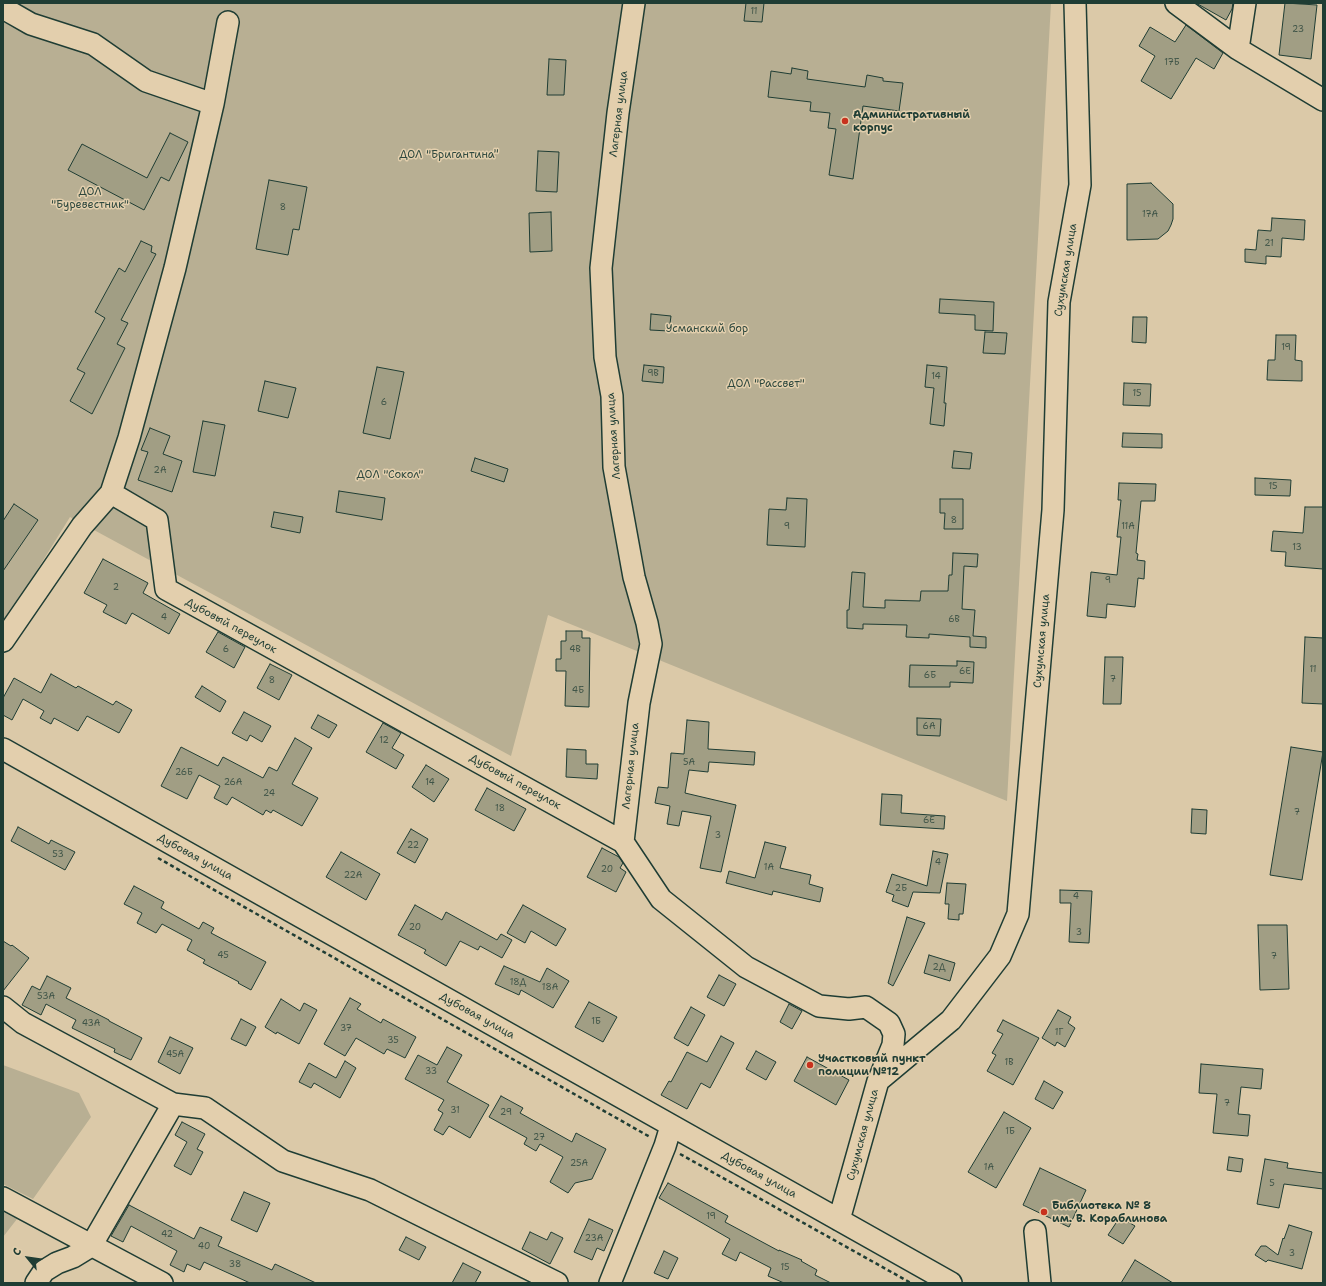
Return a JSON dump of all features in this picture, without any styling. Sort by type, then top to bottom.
[{"type":"street","name":"Лагерная улица","points":[[623,842],[639,703],[651,644],[648,623],[634,577],[614,467],[612,396],[604,358],[601,268],[618,113],[634,3]]},
{"type":"street","name":"Сухумская улица","points":[[839,1220],[878,1082],[951,1020],[1000,956],[1018,914],[1053,510],[1059,302],[1080,185],[1075,3]]},
{"type":"street","points":[[1176,3],[1238,49],[1323,100]]},
{"type":"street","points":[[1238,49],[1245,3]]},
{"type":"street","points":[[3,8],[30,24],[93,44],[146,80],[213,104]]},
{"type":"street","points":[[3,640],[82,526],[111,493],[129,438],[175,268],[213,104],[228,22]]},
{"type":"street","name":"Дубовый переулок","points":[[111,493],[157,520],[166,590],[623,842],[661,899],[746,967],[819,1006],[849,1009],[866,1007],[889,1023],[894,1034],[893,1045],[878,1082]]},
{"type":"street","name":"Дубовая улица","points":[[3,749],[951,1283]]},
{"type":"street","points":[[3,1007],[23,1023],[173,1104],[205,1108],[283,1161],[370,1190],[557,1283]]},
{"type":"street","points":[[36,1283],[44,1271],[57,1263],[73,1257],[91,1246],[173,1104]]},
{"type":"street","points":[[610,1283],[672,1126]]},
{"type":"street","points":[[3,1198],[162,1283]]},
{"type":"street","points":[[1035,1231],[1040,1283]]},
{"type":"path","points":[[155,856],[665,1146],[911,1283]]},
{"type":"green space","name":"Усманский бор","points":[[3,3],[1051,3],[1007,801],[548,615],[511,756],[70,517],[3,625]]},
{"type":"green space","points":[[3,1065],[79,1093],[91,1117],[33,1199],[3,1184]]},
{"type":"green space","points":[[3,1212],[17,1219],[3,1237]]},
{"type":"building","points":[[746,3],[764,3],[762,22],[744,21]]},
{"type":"building","points":[[1196,3],[1233,3],[1232,9],[1226,20]]},
{"type":"building","points":[[1285,3],[1317,5],[1311,59],[1279,55]]},
{"type":"building","points":[[1186,25],[1223,53],[1214,69],[1196,58],[1171,99],[1141,81],[1155,56],[1139,46],[1150,27],[1175,42]]},
{"type":"building","points":[[549,59],[566,60],[564,95],[547,95]]},
{"type":"building","name":"Административный корпус","points":[[792,68],[808,71],[807,79],[865,87],[867,75],[883,78],[883,81],[903,83],[899,111],[863,106],[853,179],[829,175],[836,129],[828,128],[830,113],[810,111],[811,102],[768,97],[771,71],[791,74]]},
{"type":"building","points":[[170,133],[188,142],[169,181],[161,177],[144,210],[68,170],[82,144],[147,178]]},
{"type":"building","points":[[538,151],[559,152],[557,192],[536,191]]},
{"type":"building","points":[[269,180],[307,187],[299,230],[293,229],[288,255],[256,249]]},
{"type":"building","points":[[1151,183],[1173,204],[1173,219],[1171,225],[1168,231],[1158,239],[1127,240],[1127,184]]},
{"type":"building","points":[[551,212],[552,251],[530,252],[529,213]]},
{"type":"building","points":[[1272,218],[1305,220],[1304,240],[1282,238],[1281,257],[1266,256],[1266,264],[1245,262],[1245,249],[1256,250],[1258,230],[1271,231]]},
{"type":"building","points":[[141,241],[152,246],[151,252],[156,254],[121,320],[128,323],[117,344],[125,348],[92,414],[70,401],[85,373],[77,369],[105,318],[95,312],[119,268],[125,272]]},
{"type":"building","points":[[940,299],[994,302],[993,331],[975,330],[975,315],[939,313]]},
{"type":"building","points":[[651,314],[671,316],[669,331],[650,330]]},
{"type":"building","points":[[1133,317],[1147,317],[1146,343],[1132,342]]},
{"type":"building","points":[[985,332],[1007,333],[1005,354],[983,353]]},
{"type":"building","points":[[1276,335],[1296,335],[1295,360],[1302,361],[1302,381],[1267,380],[1268,360],[1275,360]]},
{"type":"building","points":[[644,365],[664,367],[663,383],[642,381]]},
{"type":"building","points":[[927,365],[947,367],[944,426],[930,424],[934,388],[925,387]]},
{"type":"building","points":[[377,367],[404,372],[390,439],[363,433]]},
{"type":"building","points":[[265,381],[296,388],[288,418],[258,411]]},
{"type":"building","points":[[1124,383],[1151,384],[1150,406],[1123,405]]},
{"type":"building","points":[[203,421],[225,425],[215,476],[193,472]]},
{"type":"building","points":[[150,428],[170,436],[163,454],[182,461],[172,492],[138,480],[148,452],[141,450]]},
{"type":"building","points":[[1123,433],[1162,434],[1162,448],[1122,447]]},
{"type":"building","points":[[954,451],[972,453],[970,469],[952,468]]},
{"type":"building","points":[[475,458],[508,469],[504,482],[471,471]]},
{"type":"building","points":[[1255,478],[1291,480],[1290,496],[1255,495]]},
{"type":"building","points":[[1119,483],[1156,484],[1155,501],[1141,501],[1136,553],[1138,554],[1137,560],[1145,561],[1144,579],[1138,578],[1135,607],[1107,604],[1106,618],[1087,616],[1091,572],[1117,575],[1121,537],[1117,537],[1121,500],[1118,500]]},
{"type":"building","points":[[339,491],[385,498],[382,520],[336,512]]},
{"type":"building","points":[[787,498],[807,499],[805,547],[767,545],[769,509],[786,510]]},
{"type":"building","points":[[940,499],[963,499],[963,529],[944,529],[945,513],[940,513]]},
{"type":"building","points":[[14,504],[38,520],[3,571],[3,521]]},
{"type":"building","points":[[1305,507],[1323,507],[1323,569],[1285,566],[1286,552],[1271,551],[1273,531],[1303,533]]},
{"type":"building","points":[[274,512],[303,517],[300,533],[271,527]]},
{"type":"building","points":[[953,553],[978,554],[977,567],[964,566],[962,609],[975,610],[973,636],[986,637],[986,648],[970,647],[970,637],[929,634],[929,638],[906,637],[907,625],[863,624],[863,629],[847,628],[847,610],[849,610],[852,572],[865,573],[863,607],[885,608],[885,600],[920,601],[921,591],[948,591],[949,575],[952,575]]},
{"type":"building","points":[[103,559],[148,583],[143,593],[180,614],[169,634],[132,613],[126,624],[103,612],[107,605],[84,593]]},
{"type":"building","points":[[566,631],[582,631],[582,638],[590,638],[589,707],[565,706],[566,671],[556,671],[556,659],[561,659],[561,641],[566,641]]},
{"type":"building","points":[[218,632],[245,647],[234,668],[206,652]]},
{"type":"building","points":[[1305,637],[1323,638],[1323,704],[1302,703]]},
{"type":"building","points":[[1105,657],[1123,657],[1121,704],[1103,704]]},
{"type":"building","points":[[957,661],[974,662],[973,683],[950,682],[950,687],[909,687],[910,665],[957,666]]},
{"type":"building","points":[[270,664],[292,675],[279,700],[257,688]]},
{"type":"building","points":[[51,674],[76,688],[78,686],[113,705],[116,701],[132,710],[119,733],[87,716],[78,731],[54,718],[51,724],[40,718],[44,711],[23,699],[12,720],[3,715],[3,698],[14,678],[41,693]]},
{"type":"building","points":[[202,686],[226,701],[220,712],[195,697]]},
{"type":"building","points":[[244,712],[271,726],[262,742],[250,735],[247,741],[232,733]]},
{"type":"building","points":[[318,715],[337,725],[329,738],[311,728]]},
{"type":"building","points":[[917,718],[941,719],[940,736],[917,735]]},
{"type":"building","points":[[687,720],[709,722],[708,749],[755,752],[754,765],[709,762],[708,772],[689,770],[685,793],[736,805],[721,872],[700,868],[711,816],[682,811],[679,826],[667,824],[670,806],[655,803],[658,787],[668,788],[671,753],[684,754]]},
{"type":"building","points":[[383,723],[401,733],[392,748],[404,755],[396,769],[366,752]]},
{"type":"building","points":[[295,738],[312,748],[292,784],[318,798],[302,826],[273,810],[271,813],[266,810],[263,815],[232,797],[227,805],[214,798],[220,786],[199,775],[187,799],[161,786],[181,747],[218,766],[223,757],[263,778],[269,767],[277,771]]},
{"type":"building","points":[[1291,747],[1323,752],[1302,880],[1270,875]]},
{"type":"building","points":[[567,749],[586,750],[586,764],[598,764],[597,779],[566,777]]},
{"type":"building","points":[[426,765],[449,779],[434,802],[412,787]]},
{"type":"building","points":[[487,788],[526,809],[514,831],[475,810]]},
{"type":"building","points":[[882,794],[902,795],[901,813],[945,816],[944,829],[880,825]]},
{"type":"building","points":[[1192,809],[1207,810],[1206,834],[1191,833]]},
{"type":"building","points":[[18,827],[49,844],[51,840],[75,852],[65,870],[11,841]]},
{"type":"building","points":[[411,829],[428,839],[415,863],[397,853]]},
{"type":"building","points":[[765,842],[786,847],[780,868],[811,875],[809,884],[823,888],[820,902],[773,891],[772,895],[726,883],[729,871],[755,878]]},
{"type":"building","points":[[602,848],[619,857],[623,863],[620,868],[626,872],[616,892],[587,877]]},
{"type":"building","points":[[933,851],[948,854],[940,893],[913,892],[908,907],[892,901],[894,895],[886,892],[892,874],[927,886]]},
{"type":"building","points":[[341,852],[380,874],[366,900],[326,877]]},
{"type":"building","points":[[947,883],[966,884],[963,914],[959,914],[959,920],[948,919],[949,904],[945,904]]},
{"type":"building","points":[[134,886],[164,902],[161,908],[199,929],[203,922],[214,928],[211,933],[266,962],[251,990],[203,963],[205,960],[187,950],[192,940],[162,924],[156,933],[137,923],[142,913],[124,904]]},
{"type":"building","points":[[1060,890],[1092,891],[1089,943],[1069,942],[1071,903],[1060,903]]},
{"type":"building","points":[[415,905],[442,920],[446,912],[497,940],[501,934],[512,940],[502,958],[480,946],[478,950],[460,941],[446,966],[424,953],[426,950],[398,935]]},
{"type":"building","points":[[523,905],[566,929],[556,946],[531,931],[525,943],[507,933]]},
{"type":"building","points":[[907,917],[925,923],[893,986],[888,983]]},
{"type":"building","points":[[1258,925],[1287,925],[1289,989],[1260,990]]},
{"type":"building","points":[[3,941],[11,946],[12,945],[29,958],[3,991]]},
{"type":"building","points":[[929,955],[955,963],[950,981],[924,973]]},
{"type":"building","points":[[504,966],[540,982],[547,968],[569,981],[553,1008],[521,990],[519,995],[495,984]]},
{"type":"building","points":[[719,975],[736,984],[724,1006],[707,997]]},
{"type":"building","points":[[47,976],[71,988],[66,998],[142,1038],[131,1060],[114,1052],[115,1049],[72,1028],[76,1020],[46,1004],[41,1015],[22,1005],[32,986],[40,990]]},
{"type":"building","points":[[350,998],[361,1004],[357,1009],[381,1023],[383,1019],[416,1037],[405,1058],[387,1049],[384,1054],[356,1038],[345,1056],[324,1044]]},
{"type":"building","points":[[281,999],[300,1011],[304,1003],[317,1010],[299,1044],[277,1032],[276,1034],[265,1027]]},
{"type":"building","points":[[589,1002],[617,1017],[603,1042],[575,1027]]},
{"type":"building","points":[[789,1004],[802,1011],[792,1029],[780,1022]]},
{"type":"building","points":[[691,1007],[705,1015],[688,1046],[674,1038]]},
{"type":"building","points":[[1058,1010],[1071,1017],[1068,1023],[1075,1028],[1065,1047],[1057,1042],[1055,1046],[1042,1038]]},
{"type":"building","points":[[241,1019],[256,1027],[246,1046],[231,1039]]},
{"type":"building","points":[[1003,1020],[1039,1038],[1013,1085],[987,1071],[996,1055],[992,1053],[1003,1034],[997,1031]]},
{"type":"building","points":[[721,1036],[734,1043],[710,1088],[701,1083],[687,1109],[661,1095],[669,1081],[671,1082],[687,1052],[707,1062]]},
{"type":"building","points":[[170,1037],[193,1048],[180,1074],[158,1062]]},
{"type":"building","points":[[447,1047],[462,1055],[447,1082],[489,1105],[470,1138],[449,1126],[443,1135],[434,1130],[443,1113],[438,1110],[444,1100],[405,1079],[418,1055],[437,1065]]},
{"type":"building","points":[[756,1051],[776,1062],[766,1080],[746,1069]]},
{"type":"building","points":[[807,1057],[849,1080],[836,1105],[794,1081]]},
{"type":"building","points":[[345,1061],[356,1068],[340,1098],[314,1083],[311,1088],[299,1082],[309,1063],[336,1078]]},
{"type":"building","points":[[1201,1064],[1263,1069],[1261,1089],[1241,1087],[1238,1114],[1250,1115],[1248,1136],[1213,1133],[1217,1094],[1199,1093]]},
{"type":"building","points":[[1044,1081],[1063,1092],[1053,1109],[1035,1099]]},
{"type":"building","points":[[501,1096],[523,1108],[520,1113],[572,1142],[576,1133],[606,1149],[592,1179],[575,1183],[568,1193],[550,1182],[563,1157],[540,1144],[536,1151],[524,1144],[527,1138],[489,1117]]},
{"type":"building","points":[[1004,1112],[1031,1128],[996,1188],[968,1172]]},
{"type":"building","points":[[182,1122],[205,1134],[197,1149],[203,1152],[191,1175],[174,1166],[187,1142],[175,1135]]},
{"type":"building","points":[[1229,1157],[1243,1159],[1241,1172],[1227,1170]]},
{"type":"building","points":[[1265,1159],[1288,1163],[1287,1168],[1323,1173],[1323,1189],[1284,1184],[1279,1208],[1257,1204]]},
{"type":"building","points":[[1040,1168],[1086,1190],[1069,1227],[1023,1205]]},
{"type":"building","points":[[668,1183],[728,1216],[725,1222],[779,1251],[802,1260],[801,1261],[817,1270],[815,1275],[831,1283],[784,1283],[768,1276],[771,1268],[740,1252],[736,1261],[722,1254],[730,1239],[659,1198]]},
{"type":"building","points":[[244,1192],[270,1203],[257,1232],[231,1220]]},
{"type":"building","points":[[129,1205],[194,1239],[200,1227],[222,1237],[218,1246],[272,1270],[275,1264],[316,1283],[250,1283],[204,1262],[200,1270],[187,1264],[184,1272],[170,1265],[177,1251],[131,1226],[123,1242],[111,1236]]},
{"type":"building","points":[[1120,1217],[1135,1226],[1123,1244],[1108,1235]]},
{"type":"building","points":[[589,1219],[613,1230],[604,1251],[597,1248],[592,1260],[574,1252]]},
{"type":"building","points":[[1289,1225],[1312,1232],[1302,1269],[1268,1260],[1266,1262],[1255,1255],[1261,1246],[1266,1246],[1278,1255]]},
{"type":"building","points":[[530,1232],[547,1240],[551,1232],[563,1238],[550,1264],[522,1249]]},
{"type":"building","points":[[406,1237],[426,1247],[419,1260],[399,1250]]},
{"type":"building","points":[[664,1251],[678,1258],[668,1279],[654,1273]]},
{"type":"building","points":[[1135,1260],[1173,1283],[1121,1283]]},
{"type":"building","points":[[463,1263],[481,1272],[475,1283],[452,1283]]},
{"type":"place","name":"Административный корпус","points":[[845,121]]},
{"type":"place","name":"Участковый пункт полиции №12","points":[[810,1065]]},
{"type":"place","name":"Библиотека № 8 им. В. Кораблинова","points":[[1044,1212]]},
{"type":"park label","name":"ДОЛ \"Бригантина\"","points":[[449,155]]},
{"type":"park label","name":"ДОЛ \"Буревестник\"","points":[[90,198]]},
{"type":"park label","name":"ДОЛ \"Рассвет\"","points":[[766,384]]},
{"type":"park label","name":"ДОЛ \"Сокол\"","points":[[390,475]]}]
